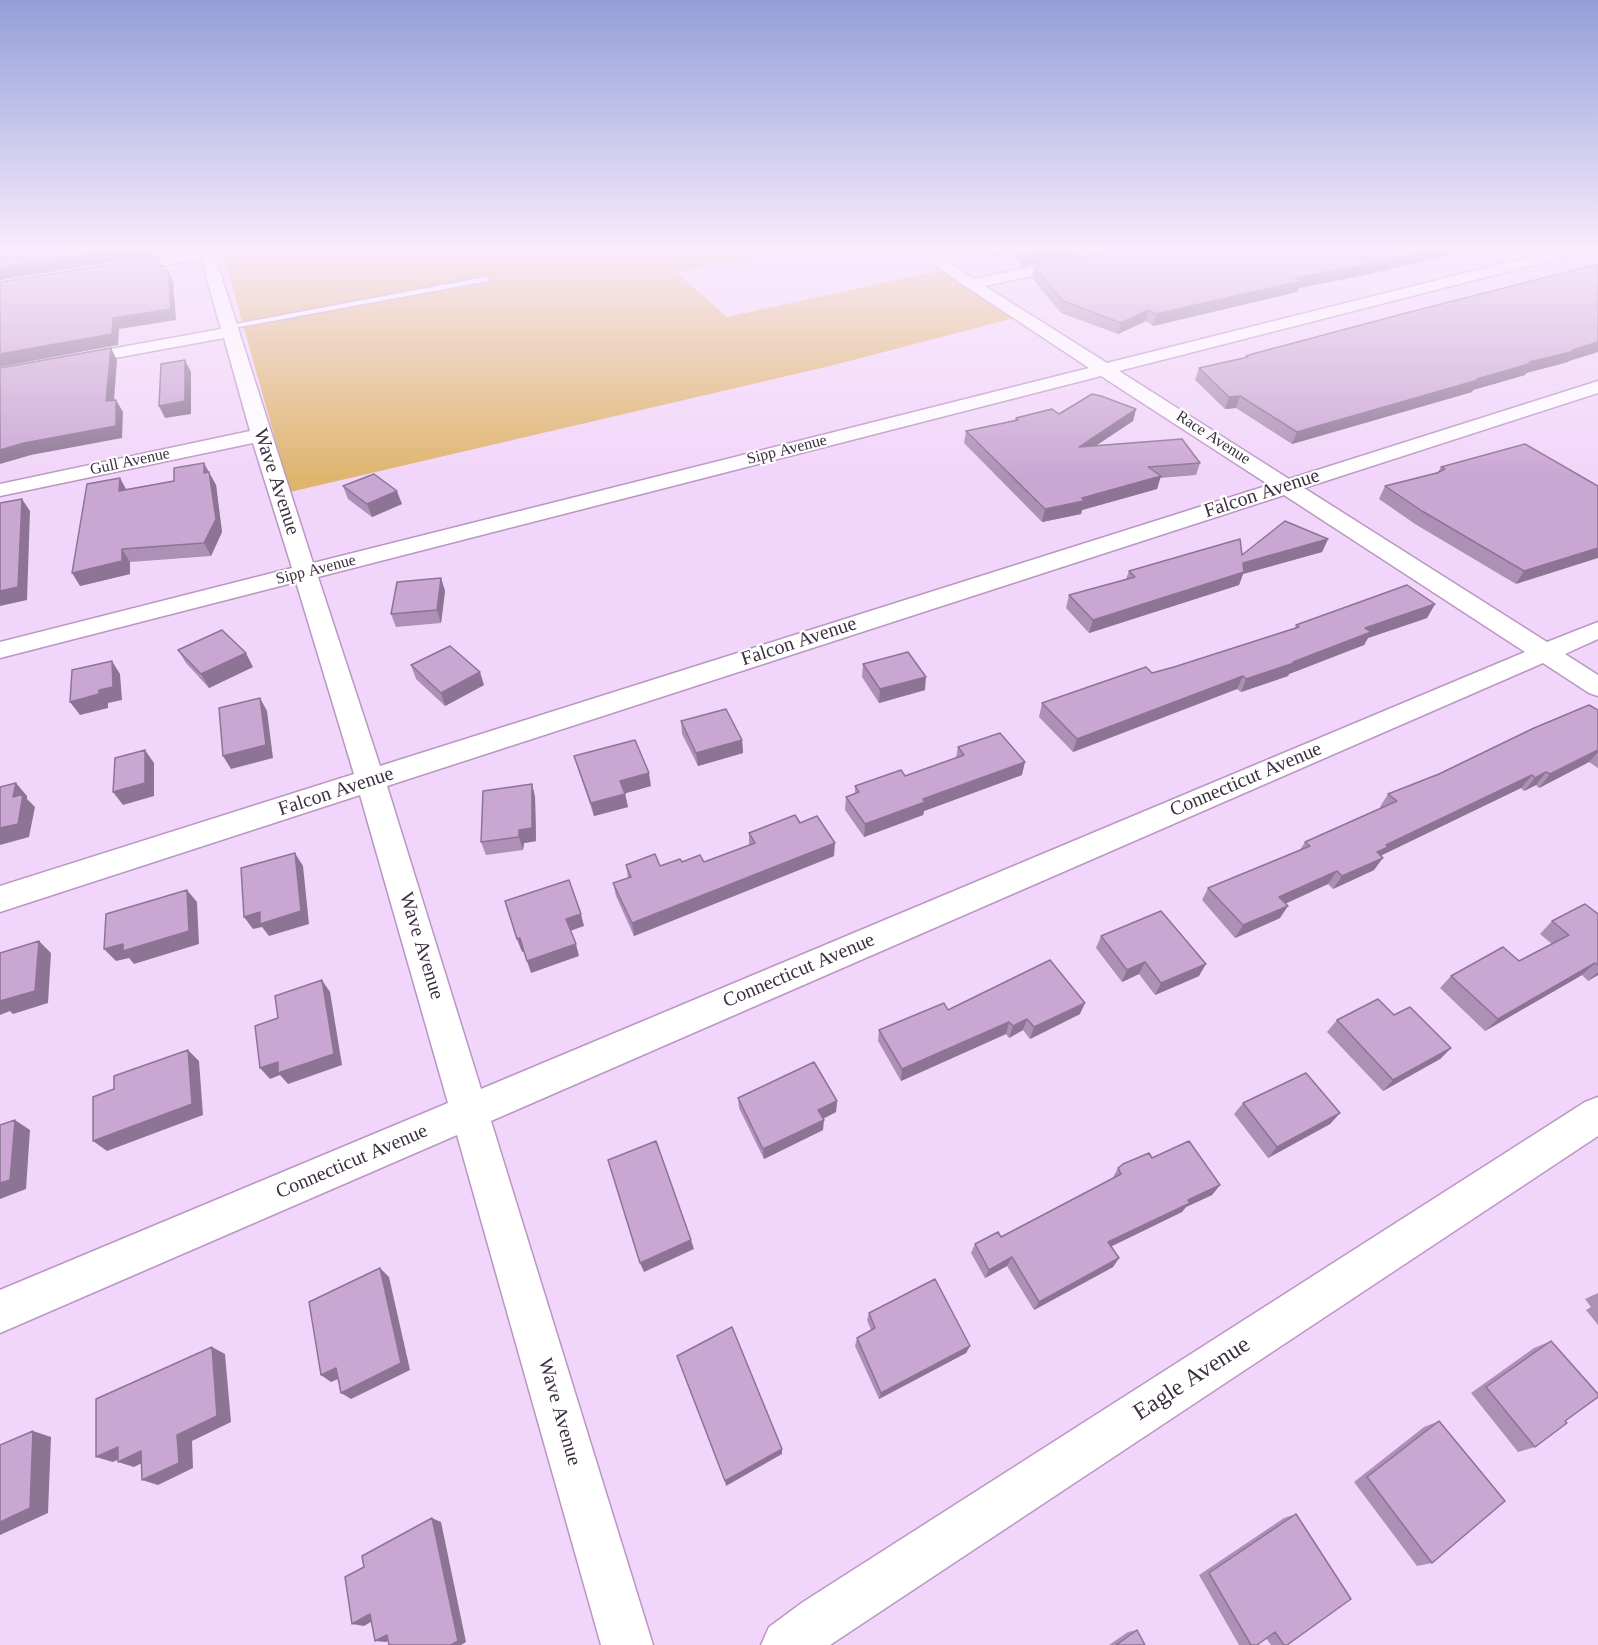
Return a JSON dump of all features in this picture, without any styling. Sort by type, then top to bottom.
[{"type":"street","name":"Race Avenue","points":[[1038,327],[1598,687]]},
{"type":"street","name":"Sipp Avenue","points":[[0,650],[1272,327]]},
{"type":"street","points":[[0,374],[230,329]]},
{"type":"street","name":"Wave Avenue","points":[[230,329],[261,435],[372,781],[627,1645]]},
{"type":"street","name":"Falcon Avenue","points":[[0,899],[1598,387]]},
{"type":"street","name":"Gull Avenue","points":[[0,490],[261,435]]},
{"type":"street","name":"Connecticut Avenue","points":[[0,1312],[1598,630]]},
{"type":"street","name":"Eagle Avenue","points":[[787,1645],[821,1620],[1598,1115]]},
{"type":"lane","points":[[230,329],[241,327]]},
{"type":"shaded area","points":[[244,327],[980,327],[834,365],[290,492]]},
{"type":"building","points":[[0,327],[112,327],[112,334],[0,354]]},
{"type":"building","points":[[1355,327],[1598,327],[1598,342],[1573,350],[1575,351],[1529,362],[1532,363],[1297,432],[1240,396],[1229,397],[1199,368],[1248,357],[1246,356]]},
{"type":"building","points":[[111,348],[106,401],[116,400],[116,426],[24,443],[0,450],[0,368]]},
{"type":"building","points":[[185,360],[185,401],[159,406],[161,364]]},
{"type":"building","points":[[1092,394],[1136,409],[1079,447],[1182,439],[1200,463],[1148,467],[1161,476],[1082,498],[1084,501],[1045,509],[966,431],[1018,420],[1016,418],[1052,409],[1059,414]]},
{"type":"building","points":[[1525,444],[1598,486],[1598,548],[1524,571],[1422,511],[1385,486],[1437,473],[1445,469],[1441,467]]},
{"type":"building","points":[[204,463],[204,473],[209,472],[216,519],[204,543],[122,549],[122,561],[72,573],[87,484],[120,478],[119,491],[174,481],[174,468]]},
{"type":"building","points":[[374,474],[397,491],[367,504],[343,486]]},
{"type":"building","points":[[22,499],[18,587],[0,591],[0,503]]},
{"type":"building","points":[[1285,521],[1328,539],[1243,563],[1244,572],[1093,620],[1069,595],[1135,577],[1129,571],[1240,539],[1242,555]]},
{"type":"building","points":[[441,578],[437,610],[391,614],[397,582]]},
{"type":"building","points":[[1407,585],[1435,604],[1365,628],[1371,632],[1294,663],[1246,679],[1243,676],[1077,739],[1042,703],[1146,667],[1152,673],[1299,627],[1296,625]]},
{"type":"building","points":[[222,630],[246,653],[201,674],[178,650]]},
{"type":"building","points":[[450,646],[480,672],[441,693],[411,665]]},
{"type":"building","points":[[908,652],[926,677],[880,689],[863,664]]},
{"type":"building","points":[[112,661],[113,687],[99,690],[99,694],[70,702],[72,670]]},
{"type":"building","points":[[260,698],[266,745],[223,756],[219,708]]},
{"type":"building","points":[[1589,705],[1598,710],[1598,750],[1550,774],[1546,772],[1535,778],[1532,775],[1386,845],[1388,847],[1377,852],[1383,858],[1342,876],[1337,871],[1279,897],[1288,906],[1243,925],[1208,888],[1310,846],[1305,842],[1397,801],[1388,794],[1439,774],[1534,728]]},
{"type":"building","points":[[726,709],[742,740],[696,753],[681,721]]},
{"type":"building","points":[[1000,733],[1025,762],[923,799],[925,802],[865,824],[846,797],[859,792],[855,786],[901,770],[905,776],[964,755],[958,747]]},
{"type":"building","points":[[635,740],[649,773],[620,781],[625,794],[591,803],[574,756]]},
{"type":"building","points":[[145,750],[145,783],[113,792],[115,758]]},
{"type":"building","points":[[16,783],[13,797],[23,794],[18,824],[0,828],[0,787]]},
{"type":"building","points":[[532,784],[532,828],[519,830],[519,837],[481,842],[483,791]]},
{"type":"building","points":[[795,815],[800,823],[817,816],[835,843],[632,923],[613,883],[631,877],[626,865],[655,854],[660,866],[680,859],[682,862],[700,855],[704,862],[755,843],[749,833]]},
{"type":"building","points":[[295,853],[301,911],[260,924],[260,912],[244,917],[241,868]]},
{"type":"building","points":[[569,880],[581,914],[566,919],[576,944],[527,961],[520,938],[517,939],[505,901]]},
{"type":"building","points":[[187,890],[189,931],[123,951],[123,944],[104,949],[106,914]]},
{"type":"building","points":[[1585,904],[1598,914],[1598,965],[1595,963],[1498,1019],[1451,976],[1503,947],[1519,961],[1569,935],[1552,921]]},
{"type":"building","points":[[1161,911],[1206,964],[1161,983],[1145,962],[1127,970],[1101,936]]},
{"type":"building","points":[[39,941],[35,991],[0,1001],[0,953]]},
{"type":"building","points":[[1050,960],[1085,1003],[1034,1027],[1027,1019],[1013,1026],[1009,1022],[902,1069],[879,1030],[944,1003],[948,1010]]},
{"type":"building","points":[[322,980],[334,1054],[278,1073],[278,1062],[260,1068],[255,1026],[278,1018],[275,996]]},
{"type":"building","points":[[1378,999],[1394,1015],[1410,1007],[1451,1048],[1393,1080],[1337,1020]]},
{"type":"building","points":[[188,1050],[192,1104],[93,1141],[93,1097],[114,1089],[114,1076]]},
{"type":"building","points":[[814,1062],[837,1101],[818,1110],[824,1120],[763,1149],[738,1098]]},
{"type":"building","points":[[1306,1073],[1340,1113],[1277,1147],[1243,1103]]},
{"type":"building","points":[[15,1120],[10,1180],[0,1183],[0,1125]]},
{"type":"building","points":[[656,1141],[691,1240],[640,1263],[608,1160]]},
{"type":"building","points":[[1189,1141],[1220,1185],[1188,1200],[1190,1203],[1108,1242],[1119,1258],[1039,1302],[1012,1257],[989,1270],[975,1244],[998,1232],[1001,1237],[1121,1174],[1118,1168],[1123,1164],[1149,1153],[1152,1158]]},
{"type":"building","points":[[380,1268],[401,1363],[341,1393],[336,1368],[321,1375],[309,1302]]},
{"type":"building","points":[[935,1279],[970,1346],[881,1393],[857,1338],[875,1328],[869,1313]]},
{"type":"building","points":[[732,1327],[782,1449],[725,1481],[677,1356]]},
{"type":"building","points":[[1551,1341],[1598,1394],[1598,1397],[1535,1447],[1486,1387]]},
{"type":"building","points":[[212,1347],[217,1416],[177,1435],[179,1463],[142,1480],[141,1451],[118,1462],[118,1447],[96,1457],[96,1399]]},
{"type":"building","points":[[1439,1421],[1505,1501],[1432,1563],[1367,1477]]},
{"type":"building","points":[[33,1431],[30,1508],[0,1522],[0,1445]]},
{"type":"building","points":[[1296,1514],[1351,1599],[1287,1645],[1284,1645],[1275,1632],[1257,1645],[1251,1645],[1209,1573]]},
{"type":"building","points":[[432,1518],[458,1641],[451,1645],[389,1645],[387,1635],[375,1641],[370,1614],[352,1624],[345,1577],[364,1567],[362,1556]]},
{"type":"building","points":[[1137,1630],[1145,1645],[1116,1645]]}]
